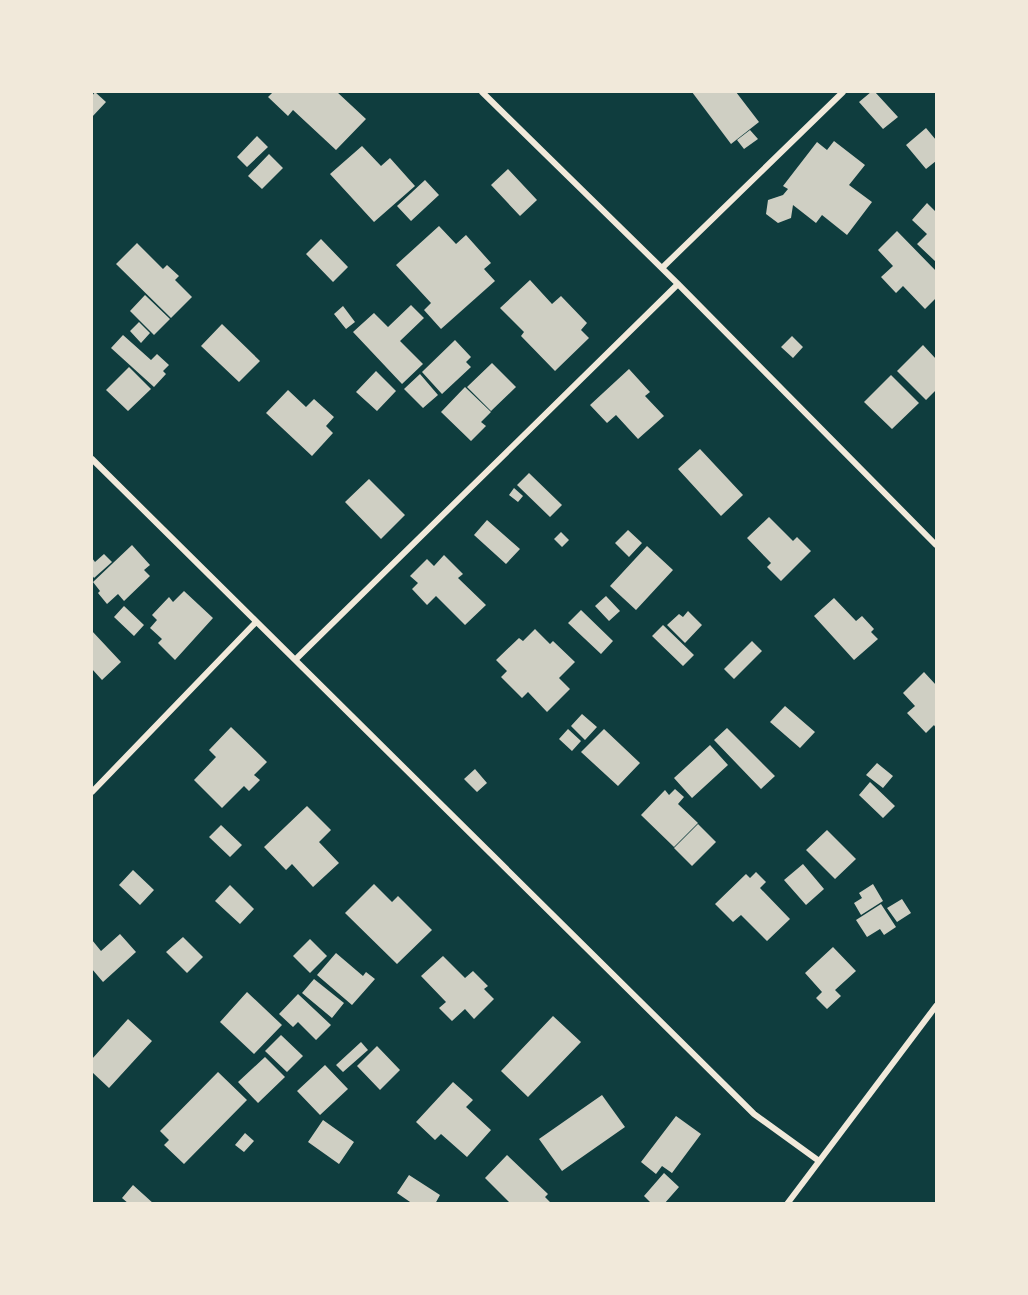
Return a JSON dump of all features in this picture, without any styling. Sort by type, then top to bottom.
[{"type":"street","points":[[482,92],[662,268],[936,545]]},
{"type":"street","points":[[662,268],[843,92]]},
{"type":"street","points":[[295,660],[678,284]]},
{"type":"street","points":[[92,459],[754,1114],[819,1161]]},
{"type":"street","points":[[92,792],[256,622]]},
{"type":"street","points":[[787,1203],[936,1006]]},
{"type":"building","points":[[95,92],[106,102],[92,117],[92,96]]},
{"type":"building","points":[[273,92],[337,92],[366,119],[336,150],[293,110],[288,116],[268,97]]},
{"type":"building","points":[[692,92],[736,92],[759,122],[731,144]]},
{"type":"building","points":[[871,92],[875,92],[898,117],[883,129],[859,102]]},
{"type":"building","points":[[926,128],[936,140],[936,161],[926,169],[906,145]]},
{"type":"building","points":[[750,130],[758,139],[744,149],[737,140]]},
{"type":"building","points":[[257,136],[268,147],[247,167],[237,157]]},
{"type":"building","points":[[834,141],[865,165],[849,185],[872,202],[847,235],[822,215],[816,223],[793,205],[791,218],[778,223],[766,214],[768,200],[783,195],[788,189],[783,186],[817,142],[827,150]]},
{"type":"building","points":[[362,146],[381,166],[390,158],[415,186],[374,222],[330,174]]},
{"type":"building","points":[[269,154],[283,168],[262,189],[248,176]]},
{"type":"building","points":[[508,169],[537,200],[520,216],[491,185]]},
{"type":"building","points":[[425,180],[439,195],[411,221],[397,206]]},
{"type":"building","points":[[927,203],[936,212],[936,262],[917,244],[927,234],[912,220]]},
{"type":"building","points":[[439,226],[456,244],[466,235],[491,263],[484,269],[495,281],[441,329],[424,310],[431,303],[396,265]]},
{"type":"building","points":[[897,231],[936,271],[936,298],[925,309],[903,286],[896,293],[881,277],[893,266],[878,250]]},
{"type":"building","points":[[321,239],[348,267],[333,282],[306,254]]},
{"type":"building","points":[[137,243],[163,269],[167,265],[179,276],[175,280],[192,297],[171,318],[116,264]]},
{"type":"building","points":[[530,280],[552,304],[561,296],[587,323],[581,330],[589,338],[555,371],[521,336],[524,332],[500,308]]},
{"type":"building","points":[[145,295],[170,319],[154,335],[130,311]]},
{"type":"building","points":[[411,305],[424,318],[400,341],[423,364],[402,384],[353,332],[374,313],[388,327]]},
{"type":"building","points":[[343,306],[355,322],[346,329],[334,314]]},
{"type":"building","points":[[139,322],[150,333],[141,343],[130,331]]},
{"type":"building","points":[[222,324],[260,361],[239,382],[201,346]]},
{"type":"building","points":[[123,335],[151,360],[157,354],[169,365],[163,371],[166,374],[154,387],[111,348]]},
{"type":"building","points":[[792,336],[803,347],[793,358],[781,347]]},
{"type":"building","points":[[455,340],[471,357],[466,362],[471,367],[442,394],[422,372]]},
{"type":"building","points":[[923,345],[936,359],[936,390],[926,400],[897,371]]},
{"type":"building","points":[[492,363],[516,387],[491,411],[467,387]]},
{"type":"building","points":[[129,367],[151,389],[128,411],[106,390]]},
{"type":"building","points":[[629,369],[650,392],[645,396],[664,416],[638,439],[616,415],[607,423],[590,405]]},
{"type":"building","points":[[376,371],[396,391],[377,411],[356,392]]},
{"type":"building","points":[[420,374],[438,395],[423,408],[404,389]]},
{"type":"building","points":[[891,375],[919,403],[892,429],[864,402]]},
{"type":"building","points":[[465,387],[491,412],[481,422],[486,426],[471,441],[441,412]]},
{"type":"building","points":[[288,390],[306,407],[314,399],[334,417],[326,426],[333,433],[312,456],[266,413]]},
{"type":"building","points":[[700,449],[743,495],[721,516],[678,469]]},
{"type":"building","points":[[529,473],[562,505],[550,517],[517,485]]},
{"type":"building","points":[[369,479],[405,515],[381,539],[345,502]]},
{"type":"building","points":[[514,488],[523,496],[518,502],[509,495]]},
{"type":"building","points":[[769,517],[793,541],[797,537],[811,551],[781,581],[767,567],[771,563],[747,538]]},
{"type":"building","points":[[487,520],[520,549],[506,564],[474,535]]},
{"type":"building","points":[[628,530],[642,543],[629,557],[615,543]]},
{"type":"building","points":[[561,532],[569,540],[562,547],[554,539]]},
{"type":"building","points":[[132,545],[150,565],[144,570],[150,576],[124,601],[118,594],[107,604],[93,582]]},
{"type":"building","points":[[647,546],[673,570],[636,610],[610,586]]},
{"type":"building","points":[[104,554],[112,562],[94,578],[92,558],[95,562]]},
{"type":"building","points":[[444,555],[463,574],[458,578],[486,605],[465,625],[436,596],[427,605],[412,589],[418,583],[410,576],[427,559],[434,566]]},
{"type":"building","points":[[184,591],[213,618],[175,660],[158,643],[162,639],[150,628],[157,620],[152,615],[169,597],[173,602]]},
{"type":"building","points":[[606,596],[620,611],[609,621],[595,606]]},
{"type":"building","points":[[834,598],[856,621],[862,616],[874,629],[871,632],[878,639],[854,660],[814,616]]},
{"type":"building","points":[[124,606],[144,625],[134,636],[114,617]]},
{"type":"building","points":[[581,610],[613,641],[601,654],[568,623]]},
{"type":"building","points":[[688,611],[702,625],[685,643],[667,625],[679,614],[683,617]]},
{"type":"building","points":[[663,625],[694,655],[683,666],[652,636]]},
{"type":"building","points":[[535,629],[550,644],[553,641],[575,662],[559,678],[570,689],[547,712],[528,692],[522,698],[501,677],[507,671],[496,660],[519,638],[523,641]]},
{"type":"building","points":[[92,631],[121,662],[102,680],[92,669]]},
{"type":"building","points":[[752,641],[762,651],[734,679],[724,669]]},
{"type":"building","points":[[924,672],[936,685],[936,728],[934,725],[926,733],[907,713],[915,706],[903,693]]},
{"type":"building","points":[[785,706],[815,732],[800,748],[770,722]]},
{"type":"building","points":[[582,714],[597,727],[585,740],[571,726]]},
{"type":"building","points":[[231,727],[267,762],[254,775],[260,780],[249,791],[244,786],[222,808],[194,780],[216,757],[209,750]]},
{"type":"building","points":[[727,728],[775,776],[761,789],[714,740]]},
{"type":"building","points":[[568,729],[581,741],[572,751],[559,739]]},
{"type":"building","points":[[604,729],[640,763],[618,786],[581,752]]},
{"type":"building","points":[[710,745],[728,765],[692,798],[674,778]]},
{"type":"building","points":[[877,763],[893,776],[883,788],[866,775]]},
{"type":"building","points":[[475,769],[487,783],[477,792],[464,779]]},
{"type":"building","points":[[870,782],[895,806],[883,818],[859,795]]},
{"type":"building","points":[[675,789],[684,797],[678,804],[698,823],[674,847],[641,815],[665,790],[669,795]]},
{"type":"building","points":[[307,806],[331,830],[319,842],[339,863],[313,887],[292,864],[286,870],[264,847]]},
{"type":"building","points":[[698,824],[716,842],[692,866],[674,848]]},
{"type":"building","points":[[221,825],[242,845],[230,857],[209,837]]},
{"type":"building","points":[[827,830],[856,859],[835,879],[806,850]]},
{"type":"building","points":[[803,864],[824,889],[806,905],[784,880]]},
{"type":"building","points":[[133,870],[154,890],[140,905],[119,885]]},
{"type":"building","points":[[756,872],[766,882],[760,888],[790,919],[767,941],[741,915],[733,922],[715,904],[746,874],[750,878]]},
{"type":"building","points":[[374,884],[392,902],[398,896],[432,930],[397,964],[345,913]]},
{"type":"building","points":[[873,884],[883,901],[861,915],[854,903],[862,898],[859,893]]},
{"type":"building","points":[[230,885],[254,909],[240,924],[215,901]]},
{"type":"building","points":[[902,899],[911,913],[897,922],[887,908]]},
{"type":"building","points":[[881,904],[896,927],[884,935],[880,929],[867,937],[856,920]]},
{"type":"building","points":[[120,934],[136,952],[103,982],[92,969],[92,940],[101,951]]},
{"type":"building","points":[[183,937],[203,957],[187,973],[166,952]]},
{"type":"building","points":[[310,939],[327,956],[310,973],[293,956]]},
{"type":"building","points":[[833,947],[856,971],[835,990],[841,996],[827,1009],[816,998],[822,992],[805,973]]},
{"type":"building","points":[[336,953],[363,976],[366,972],[375,979],[352,1005],[317,975]]},
{"type":"building","points":[[443,956],[465,978],[473,971],[488,986],[484,989],[494,999],[474,1019],[465,1009],[452,1021],[439,1008],[446,1002],[421,976]]},
{"type":"building","points":[[314,979],[344,1003],[332,1018],[302,993]]},
{"type":"building","points":[[247,992],[282,1025],[254,1054],[220,1022]]},
{"type":"building","points":[[298,994],[331,1025],[316,1040],[298,1022],[293,1027],[279,1014]]},
{"type":"building","points":[[553,1016],[581,1042],[528,1097],[501,1071]]},
{"type":"building","points":[[128,1019],[152,1041],[109,1088],[92,1072],[92,1059]]},
{"type":"building","points":[[281,1035],[303,1056],[287,1072],[265,1051]]},
{"type":"building","points":[[361,1042],[368,1050],[343,1072],[336,1065]]},
{"type":"building","points":[[377,1046],[400,1070],[380,1090],[357,1066]]},
{"type":"building","points":[[265,1057],[285,1077],[258,1103],[238,1082]]},
{"type":"building","points":[[325,1065],[348,1089],[320,1115],[297,1091]]},
{"type":"building","points":[[218,1072],[247,1100],[184,1164],[164,1145],[169,1140],[160,1131]]},
{"type":"building","points":[[453,1082],[473,1100],[466,1107],[491,1130],[467,1157],[441,1134],[435,1140],[416,1122]]},
{"type":"building","points":[[602,1095],[625,1127],[562,1171],[539,1139]]},
{"type":"building","points":[[676,1116],[701,1134],[672,1173],[662,1166],[656,1174],[641,1162]]},
{"type":"building","points":[[323,1120],[354,1142],[339,1164],[308,1142]]},
{"type":"building","points":[[245,1133],[254,1141],[244,1152],[235,1145]]},
{"type":"building","points":[[507,1155],[548,1194],[545,1197],[552,1204],[511,1204],[485,1178]]},
{"type":"building","points":[[664,1173],[679,1187],[664,1204],[652,1204],[644,1196]]},
{"type":"building","points":[[409,1175],[440,1195],[435,1204],[413,1204],[397,1193]]},
{"type":"building","points":[[133,1185],[154,1204],[129,1204],[122,1198]]}]
